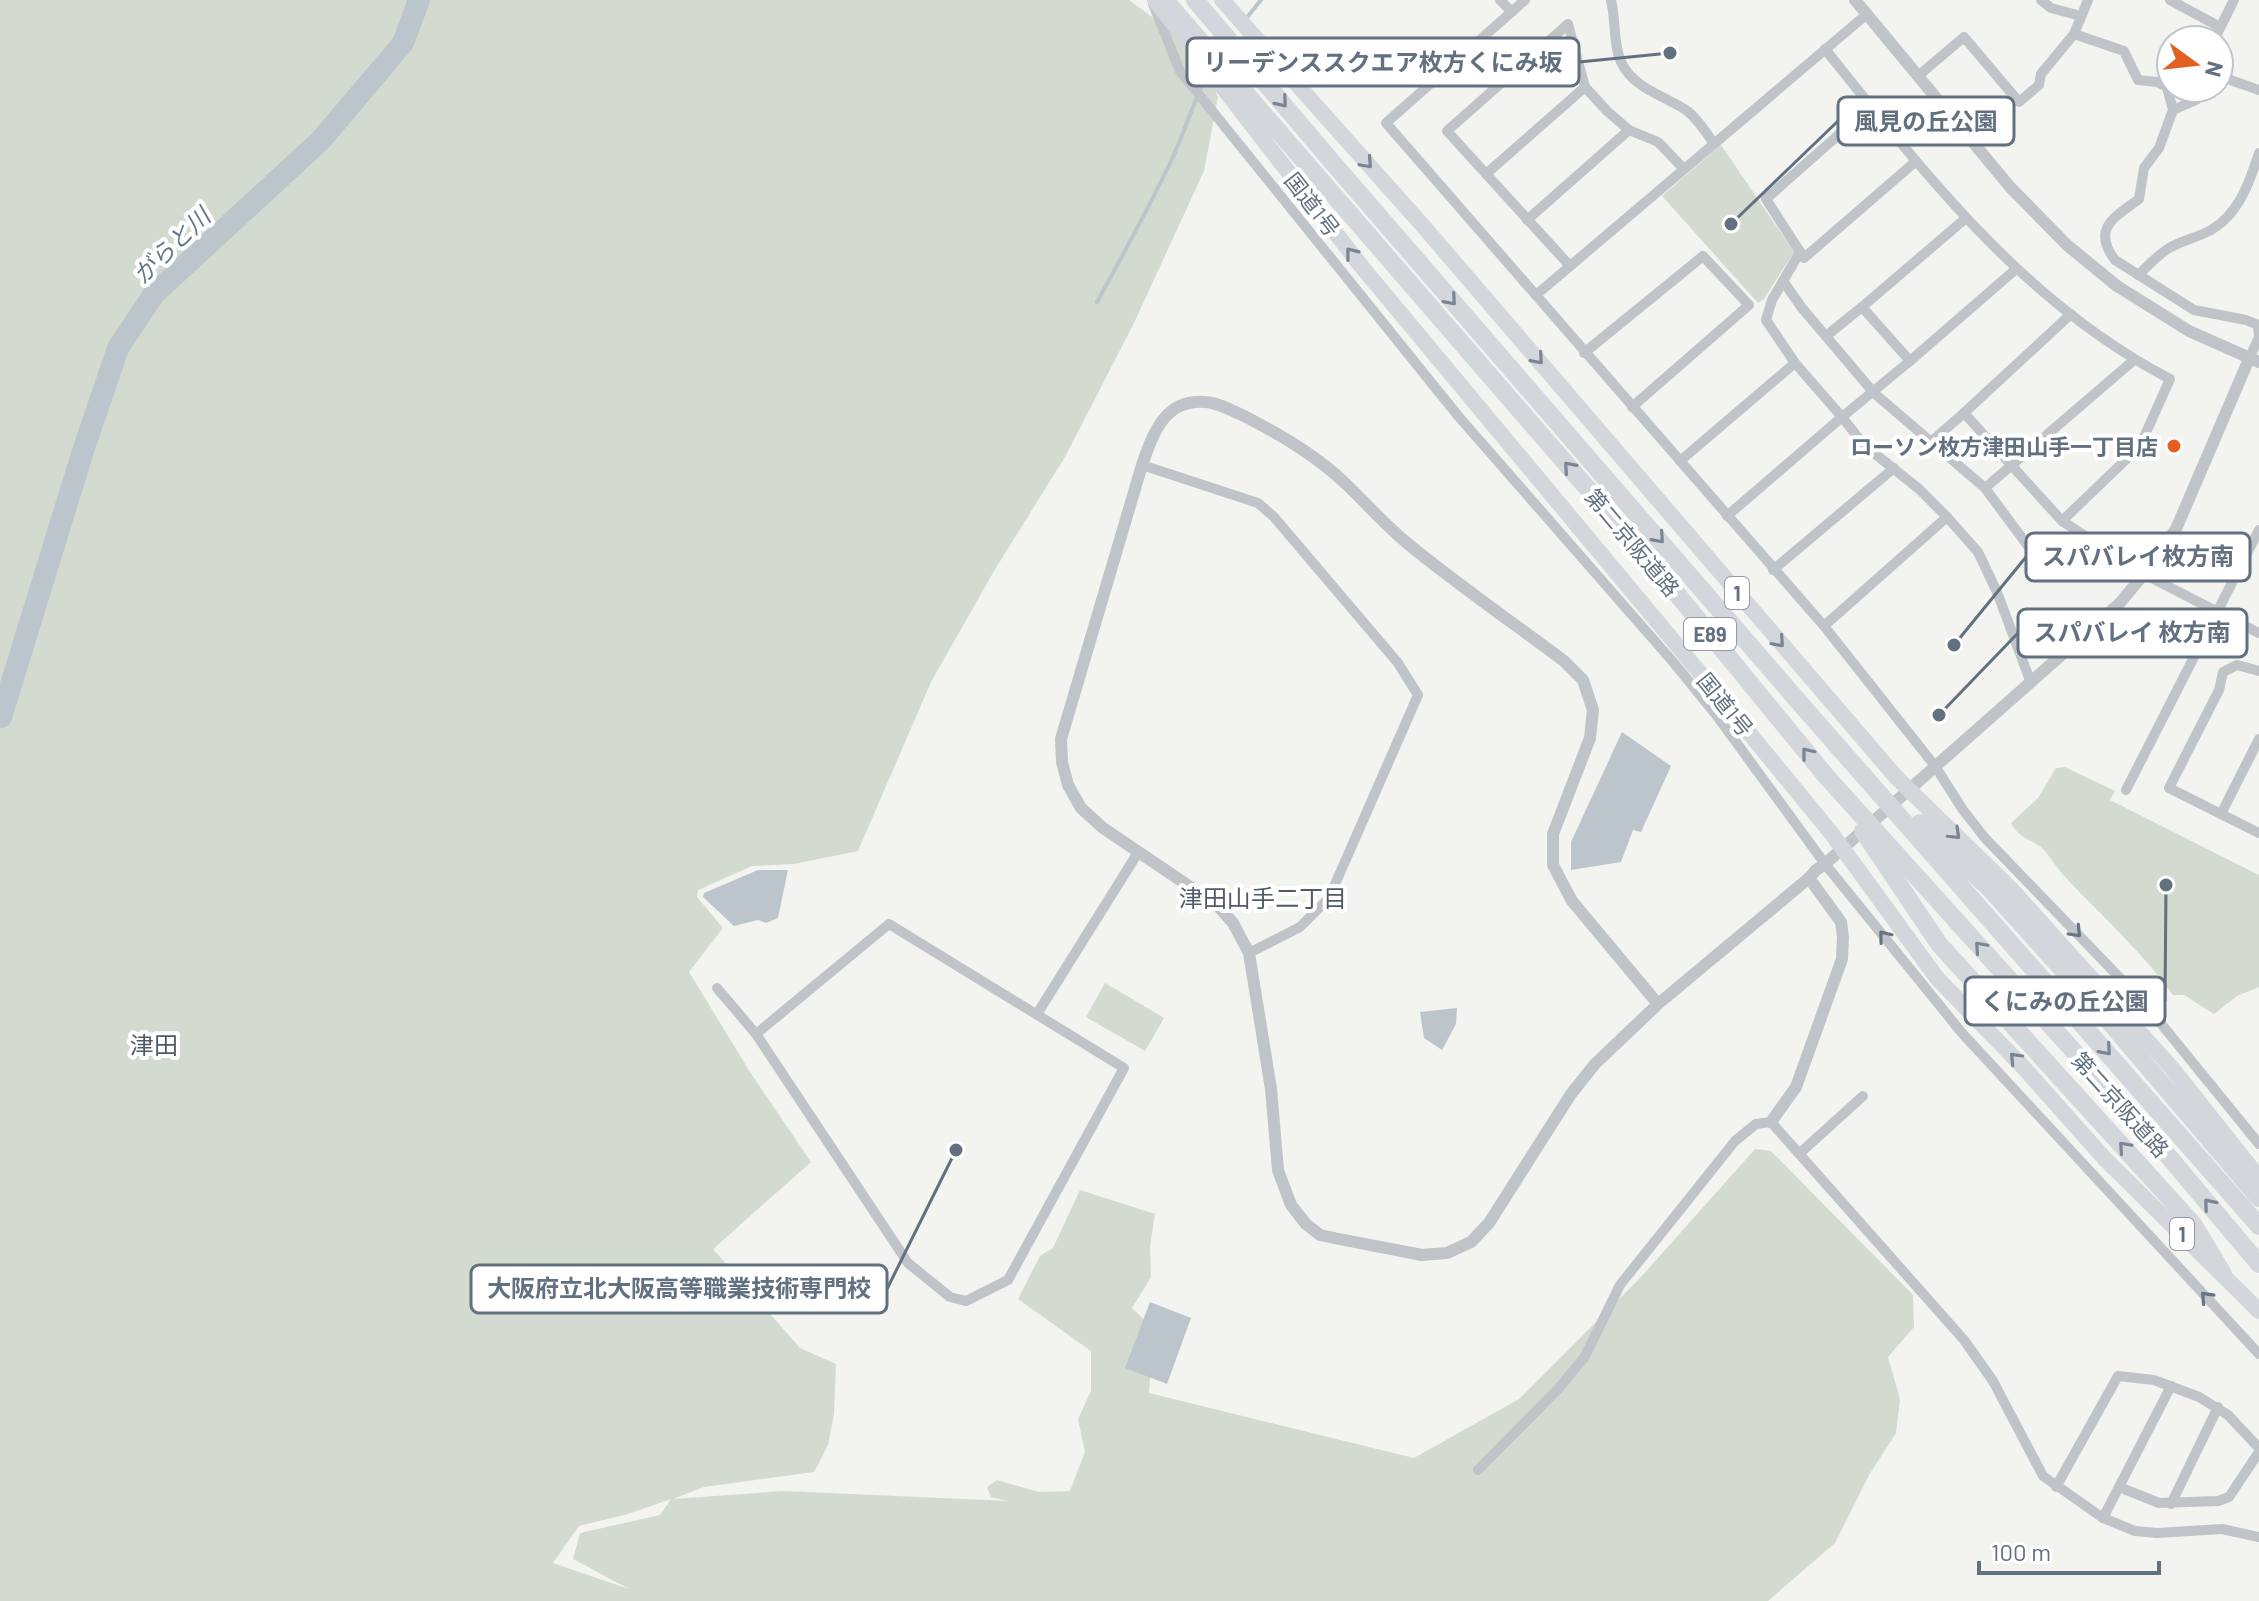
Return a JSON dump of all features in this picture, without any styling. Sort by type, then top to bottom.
[{"type":"highway","name":"国道1号","points":[[1153,0],[1371,279],[1832,834],[1937,978],[2024,1068],[2104,1158],[2259,1311]]},
{"type":"highway","name":"第二京阪道路","points":[[1165,0],[1645,555],[1826,776],[2169,1157],[2259,1264]]},
{"type":"highway","name":"第二京阪道路","points":[[1195,0],[1834,742],[2259,1226]]},
{"type":"highway","name":"1","points":[[1222,0],[1434,238],[1896,777],[2013,891],[2171,1067],[2259,1178]]},
{"type":"highway","points":[[1834,742],[1991,890],[2107,1019],[2259,1198]]},
{"type":"highway","points":[[1826,776],[1939,944],[2193,1224],[2223,1274]]},
{"type":"street","points":[[1153,0],[1180,71],[1459,417],[1674,663],[1717,716],[1825,864],[1962,1033],[2259,1354]]},
{"type":"street","points":[[1500,0],[1512,12]]},
{"type":"street","points":[[1525,0],[1386,123],[1824,626],[1935,766],[1985,838],[2145,1004],[2259,1144]]},
{"type":"street","points":[[1611,0],[1619,59],[1626,72],[1642,87],[1687,110],[1714,144]]},
{"type":"street","points":[[1855,0],[2010,187],[2067,245],[2117,286],[2189,331],[2254,360]]},
{"type":"street","points":[[2041,0],[2051,8],[2081,16]]},
{"type":"street","points":[[1918,76],[1964,37],[2019,102],[2039,85],[2041,74],[2074,34],[2088,0]]},
{"type":"street","points":[[2170,0],[2214,24]]},
{"type":"street","points":[[2222,24],[2234,0]]},
{"type":"street","points":[[1536,295],[1867,14]]},
{"type":"street","points":[[1570,266],[1447,131],[1568,24],[1585,87],[1629,130],[1658,142],[1684,169]]},
{"type":"street","points":[[1658,1004],[1572,901],[1553,865],[1553,834],[1590,738],[1593,710],[1583,680],[1564,661],[1408,544],[1314,457],[1278,434],[1231,410],[1205,402],[1182,405],[1166,414],[1154,432],[1061,739],[1062,762],[1068,785],[1081,808],[1103,828],[1217,905],[1233,923],[1249,953],[1271,1089],[1278,1170],[1291,1205],[1306,1224],[1320,1235],[1422,1255],[1447,1253],[1471,1242],[1489,1223],[1571,1094],[1595,1064],[1658,1004],[1809,878],[2119,604],[2176,529],[2254,360],[2258,325],[2194,310],[2115,260],[2107,249],[2104,236],[2109,221],[2139,199],[2144,168],[2159,148],[2173,110],[2167,87],[2157,82],[2138,80],[2124,51],[2074,34]]},
{"type":"street","points":[[1825,49],[1915,162],[2016,269],[2134,360],[2170,379],[2140,446],[2062,521]]},
{"type":"street","points":[[2235,82],[2259,90]]},
{"type":"street","points":[[1486,174],[1585,87]]},
{"type":"street","points":[[2173,110],[2187,104]]},
{"type":"street","points":[[1871,106],[1766,199],[1804,258],[1915,162]]},
{"type":"street","points":[[1527,220],[1629,130]]},
{"type":"street","points":[[2138,275],[2167,249],[2212,230],[2224,220],[2237,206],[2259,153]]},
{"type":"street","points":[[1826,336],[1966,218]]},
{"type":"street","points":[[1800,252],[1772,300],[1766,320],[1795,363],[1864,445],[1947,517],[1978,552],[1997,592],[2031,683]]},
{"type":"street","points":[[1584,353],[1703,256],[1749,305],[1632,407]]},
{"type":"street","points":[[1727,516],[2016,269]]},
{"type":"street","points":[[1783,281],[1874,393],[1985,488],[2028,546]]},
{"type":"street","points":[[1862,307],[1910,361]]},
{"type":"street","points":[[1932,441],[2071,314]]},
{"type":"street","points":[[1985,488],[2134,360]]},
{"type":"street","points":[[1680,461],[1795,363]]},
{"type":"street","points":[[1964,413],[2062,521],[2144,574],[2259,633]]},
{"type":"street","points":[[1142,465],[1258,503],[1274,517],[1398,663],[1418,695],[1329,898],[1300,927],[1249,953]]},
{"type":"street","points":[[1773,570],[1894,468]]},
{"type":"street","points":[[1824,626],[1947,517]]},
{"type":"street","points":[[2126,790],[2259,530]]},
{"type":"street","points":[[2259,671],[2237,665],[2223,672],[2219,690],[2169,788],[2259,833]]},
{"type":"street","points":[[2221,814],[2259,739]]},
{"type":"street","points":[[1037,1014],[1139,851]]},
{"type":"street","points":[[1478,1470],[1559,1388],[1584,1358],[1620,1285],[1735,1141],[1756,1124],[1771,1122],[1796,1087],[1842,959],[1841,922],[1809,878]]},
{"type":"street","points":[[717,988],[756,1034],[908,1263],[950,1297],[966,1301],[1008,1280],[1124,1068],[889,924],[756,1034]]},
{"type":"street","points":[[1800,1153],[1863,1096]]},
{"type":"street","points":[[1771,1122],[1964,1340],[1993,1381],[2043,1476],[2103,1518],[2135,1531],[2157,1533],[2222,1529],[2259,1537]]},
{"type":"street","points":[[2056,1487],[2118,1376],[2154,1380],[2199,1397],[2228,1415],[2259,1450],[2229,1497],[2218,1501],[2159,1503],[2119,1487]]},
{"type":"street","points":[[2103,1518],[2171,1386]]},
{"type":"street","points":[[2171,1504],[2218,1407]]},
{"type":"shaded area","points":[[0,0],[1129,0],[1197,50],[1218,97],[1204,171],[1133,325],[1065,457],[994,571],[931,682],[858,851],[794,864],[752,866],[698,890],[697,897],[723,928],[689,972],[750,1072],[811,1162],[713,1249],[800,1348],[836,1364],[834,1414],[828,1445],[814,1472],[704,1487],[673,1499],[784,1491],[1009,1501],[991,1497],[987,1487],[997,1480],[1039,1492],[1070,1491],[1085,1452],[1078,1419],[1091,1391],[1091,1351],[1018,1299],[1040,1256],[1053,1248],[1080,1190],[1155,1214],[1150,1246],[1151,1277],[1132,1308],[1162,1337],[1152,1353],[1149,1393],[1414,1458],[1519,1399],[1641,1277],[1755,1149],[1771,1151],[1913,1295],[1914,1327],[1888,1357],[1900,1399],[1896,1433],[1869,1475],[1835,1543],[1768,1601],[0,1601]],"holes":[[[671,1499],[660,1515],[580,1533],[573,1559],[629,1589],[553,1563],[579,1526]]]},
{"type":"shaded area","points":[[1721,145],[1794,252],[1764,299],[1758,303],[1662,196]]},
{"type":"shaded area","points":[[1622,732],[1671,766],[1641,832],[1633,830],[1621,862],[1571,870],[1571,842]]},
{"type":"shaded area","points":[[2065,767],[2115,791],[2110,800],[2259,875],[2259,987],[2237,996],[2214,1014],[2184,995],[2173,995],[2044,850],[2014,829],[2011,823],[2038,798],[2056,768]]},
{"type":"shaded area","points":[[758,870],[788,870],[778,918],[766,923],[758,920],[734,926],[703,897],[704,893]]},
{"type":"shaded area","points":[[1105,983],[1164,1018],[1145,1051],[1086,1017]]},
{"type":"shaded area","points":[[1457,1008],[1456,1024],[1442,1050],[1424,1038],[1420,1012]]},
{"type":"shaded area","points":[[1150,1302],[1191,1318],[1167,1384],[1125,1368]]},
{"type":"waterway","name":"がらと川","points":[[1,717],[118,348],[154,294],[321,140],[403,43],[419,0]]},
{"type":"waterway","points":[[1244,21],[1261,0]]},
{"type":"waterway","points":[[1097,302],[1163,177],[1208,74]]},
{"type":"place","name":"リーデンススクエア枚方くにみ坂","points":[[1670,53]]},
{"type":"place","name":"風見の丘公園","points":[[1731,224]]},
{"type":"place","name":"ローソン枚方津田山手一丁目店","points":[[2174,446]]},
{"type":"place","name":"スパバレイ枚方南","points":[[1954,645]]},
{"type":"place","name":"スパバレイ 枚方南","points":[[1939,715]]},
{"type":"place","name":"くにみの丘公園","points":[[2166,885]]},
{"type":"place","name":"大阪府立北大阪高等職業技術専門校","points":[[956,1150]]},
{"type":"district","name":"津田山手二丁目","points":[[1263,897]]},
{"type":"district","name":"津田","points":[[154,1044]]}]
